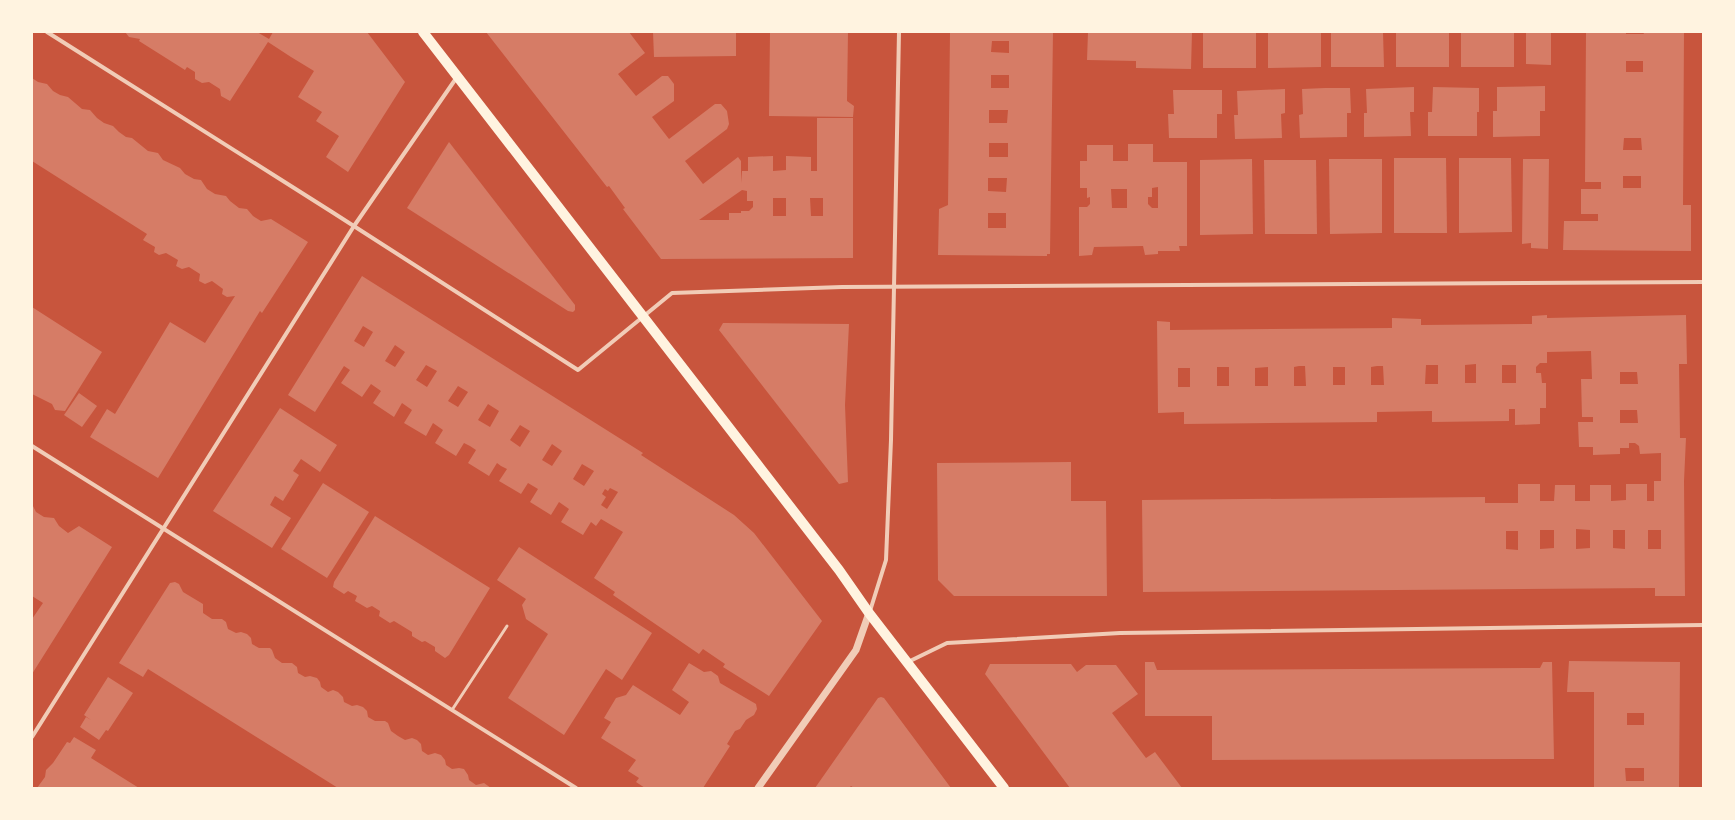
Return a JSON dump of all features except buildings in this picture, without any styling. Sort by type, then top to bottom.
[{"type":"main road","points":[[423,32],[834,563],[869,613],[1004,788]]},
{"type":"street","points":[[47,32],[578,370],[672,293],[842,287],[895,288],[1703,282]]},
{"type":"street","points":[[758,788],[856,650],[886,560],[895,288],[899,32]]},
{"type":"street","points":[[32,738],[354,226],[457,77]]},
{"type":"street","points":[[32,446],[576,788]]},
{"type":"street","points":[[908,662],[947,643],[1120,634],[1703,626]]},
{"type":"lane","points":[[452,710],[508,626]]}]
